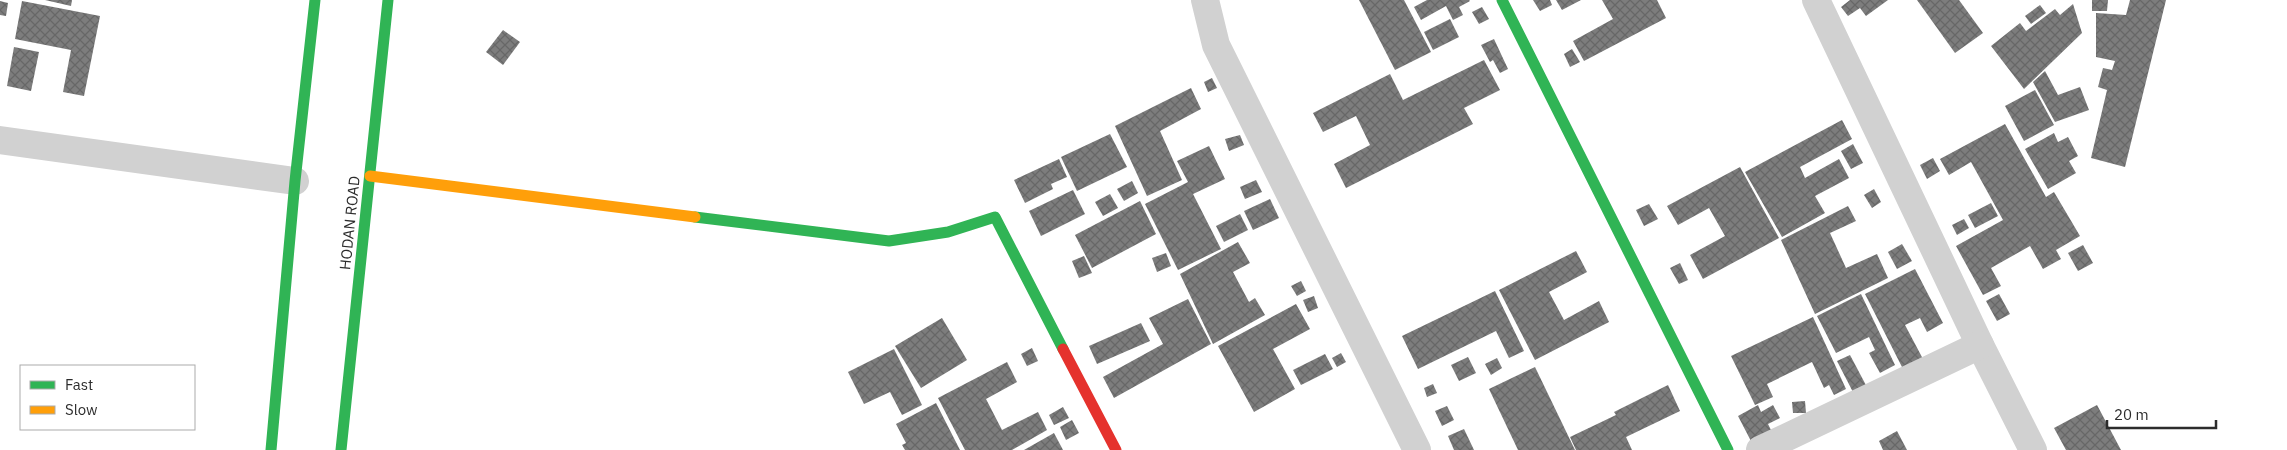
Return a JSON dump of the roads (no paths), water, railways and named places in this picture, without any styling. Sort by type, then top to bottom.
[{"type":"street","points":[[271,450],[295,181],[315,0]]},
{"type":"street","name":"HODAN ROAD","points":[[340,450],[388,0]]},
{"type":"street","points":[[1205,0],[1216,45],[1417,450]]},
{"type":"street","points":[[1502,0],[1728,450]]},
{"type":"street","points":[[1816,0],[1980,345],[2033,450]]},
{"type":"street","points":[[0,140],[295,181]]},
{"type":"street","points":[[370,176],[888,241],[948,232],[995,217],[1116,450]]},
{"type":"street","points":[[1760,450],[1980,345]]}]
